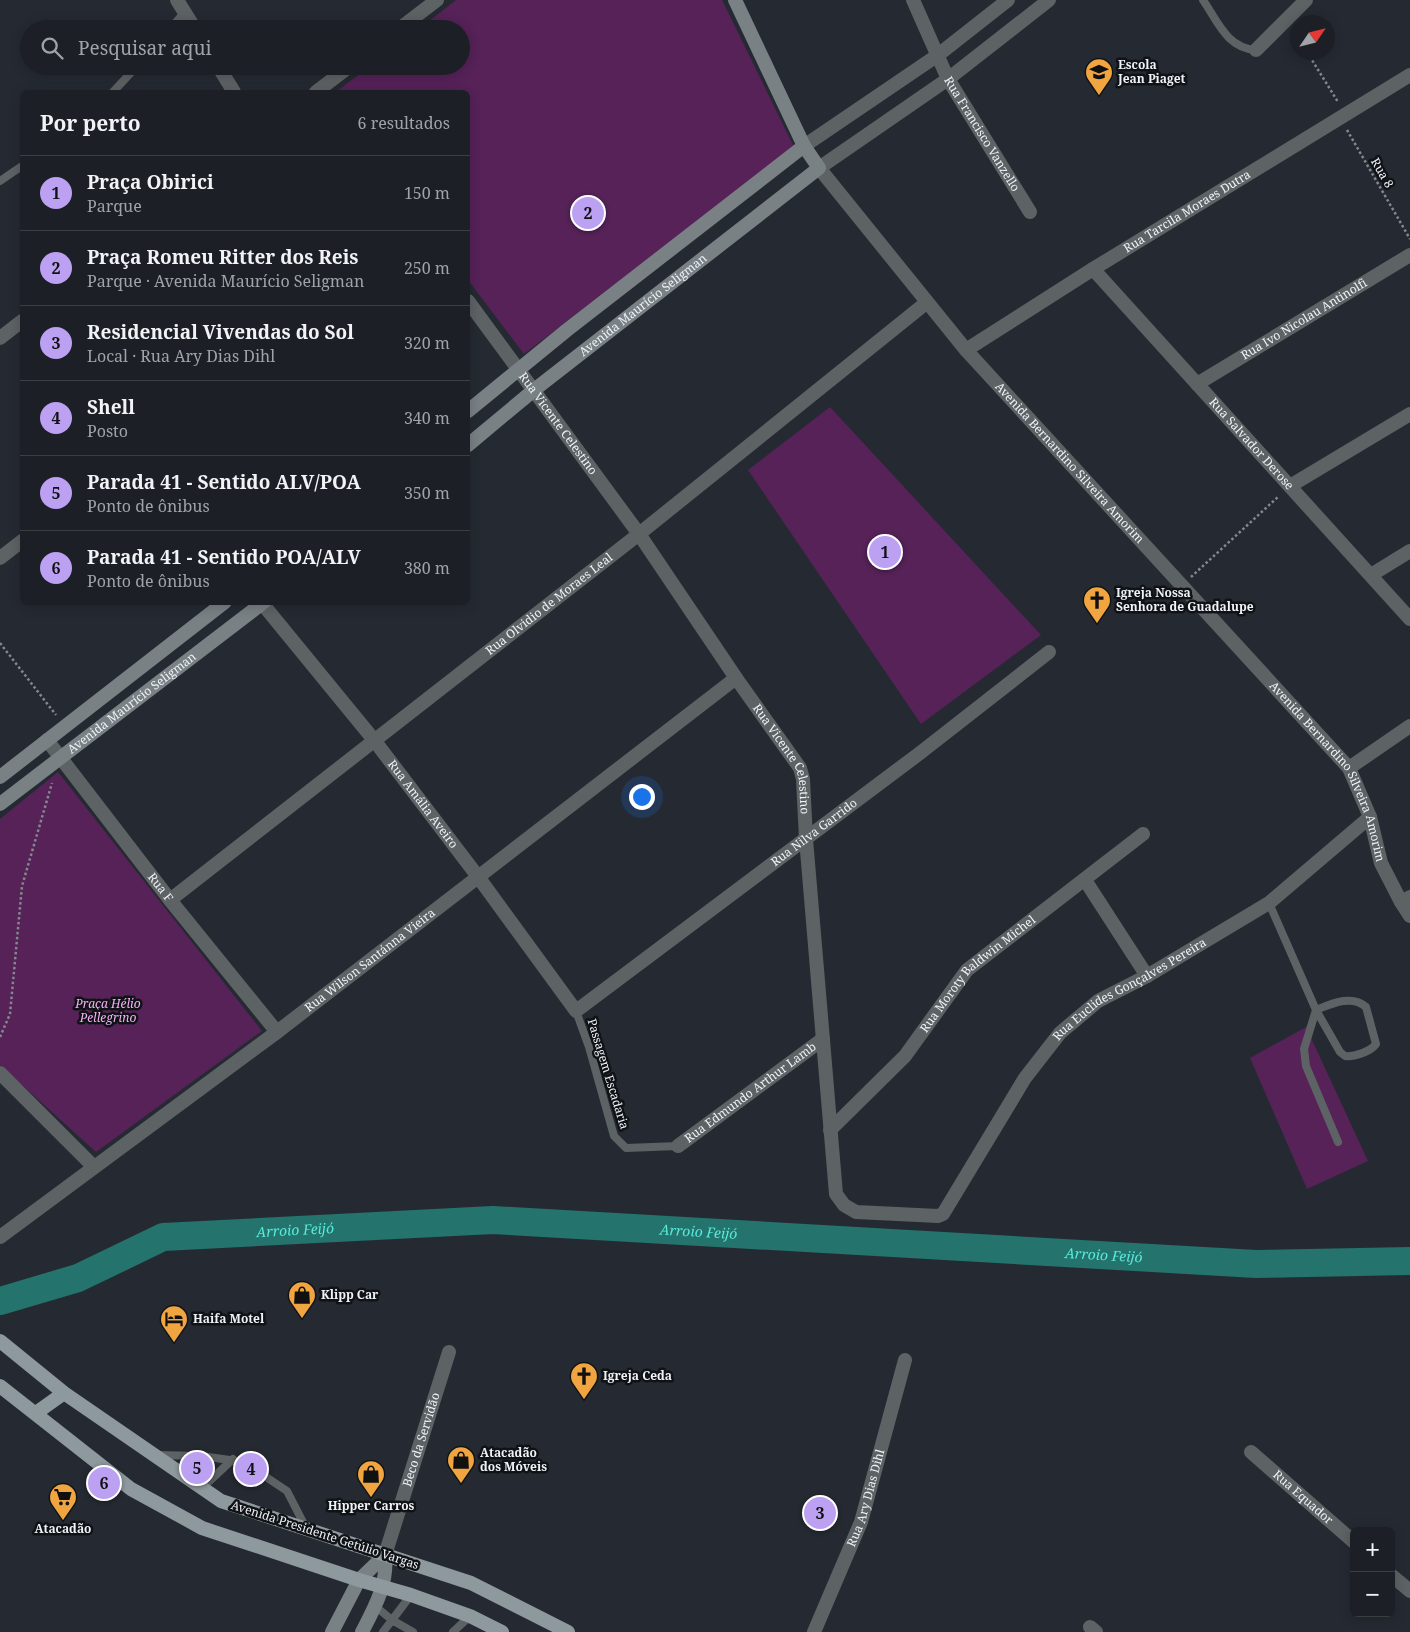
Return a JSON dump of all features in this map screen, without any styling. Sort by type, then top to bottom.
[{"type":"main road","name":"Avenida Bernardino Silveira Amorim","points":[[735,0],[804,146],[819,168]]},
{"type":"main road","name":"Avenida Maurício Seligman","points":[[470,409],[518,369],[804,146]]},
{"type":"main road","name":"Avenida Maurício Seligman","points":[[470,443],[534,390],[819,168]]},
{"type":"main road","name":"Avenida Maurício Seligman","points":[[0,777],[221,605]]},
{"type":"main road","name":"Avenida Maurício Seligman","points":[[0,804],[259,605]]},
{"type":"main road","name":"Avenida Presidente Getúlio Vargas","points":[[0,1342],[64,1393],[221,1501],[471,1583],[568,1632]]},
{"type":"main road","points":[[0,1386],[131,1489],[202,1528],[359,1580],[411,1595],[470,1616],[502,1632]]},
{"type":"main road","points":[[36,1414],[64,1393]]},
{"type":"main road","points":[[332,1632],[359,1580],[385,1554]]},
{"type":"main road","points":[[362,1632],[383,1587],[386,1569],[385,1554]]},
{"type":"street","points":[[411,20],[437,0]]},
{"type":"street","name":"Rua Francisco Vanzello","points":[[914,0],[948,79],[1030,212]]},
{"type":"street","points":[[804,146],[938,54],[1008,0]]},
{"type":"street","points":[[819,168],[948,79],[1049,0]]},
{"type":"street","points":[[1256,50],[1306,0]]},
{"type":"street","points":[[181,6],[190,20]]},
{"type":"street","points":[[224,75],[233,90]]},
{"type":"street","points":[[319,90],[338,75]]},
{"type":"street","name":"Rua Tarcila Moraes Dutra","points":[[966,350],[1342,114],[1410,75]]},
{"type":"street","name":"Avenida Bernardino Silveira Amorim","points":[[819,168],[926,303],[966,350],[1183,585],[1348,768],[1370,818],[1381,863],[1406,900],[1410,916]]},
{"type":"street","name":"Rua Ivo Nicolau Antinolfi","points":[[1197,384],[1410,255]]},
{"type":"street","name":"Rua Salvador Derose","points":[[1093,269],[1410,619]]},
{"type":"street","name":"Rua Olvidio de Moraes Leal","points":[[170,900],[639,534],[926,303]]},
{"type":"street","name":"Rua Vicente Celestino","points":[[470,304],[639,534],[736,678],[800,768],[803,779],[806,839],[836,1194],[844,1205],[856,1212],[938,1216],[943,1214]]},
{"type":"street","points":[[0,338],[20,323]]},
{"type":"street","points":[[1290,486],[1410,414]]},
{"type":"street","points":[[0,558],[20,543]]},
{"type":"street","points":[[1371,575],[1410,551]]},
{"type":"street","name":"Rua Amália Aveiro","points":[[264,605],[374,740],[479,878],[576,1011]]},
{"type":"street","name":"Rua Nilva Garrido","points":[[576,1011],[920,753],[1049,652]]},
{"type":"street","name":"Rua Wilson Santánna Vieira","points":[[0,1237],[277,1032],[736,678]]},
{"type":"street","points":[[1348,768],[1410,726]]},
{"type":"street","name":"Rua F","points":[[47,740],[170,900],[277,1032]]},
{"type":"street","name":"Rua Euclides Gonçalves Pereira","points":[[943,1214],[1025,1078],[1060,1033],[1098,1001],[1147,976],[1269,903],[1370,818]]},
{"type":"street","name":"Rua Moroty Baldwin Michel","points":[[830,1130],[905,1056],[967,970],[1143,834]]},
{"type":"street","points":[[1085,880],[1147,976]]},
{"type":"street","name":"Rua Edmundo Arthur Lamb","points":[[678,1146],[823,1039]]},
{"type":"street","points":[[0,1074],[94,1167]]},
{"type":"street","name":"Beco da Servidão","points":[[385,1554],[449,1352]]},
{"type":"street","name":"Rua Ary Dias Dihl","points":[[814,1632],[861,1522],[905,1360]]},
{"type":"street","name":"Rua Equador","points":[[1251,1452],[1350,1539]]},
{"type":"street","points":[[1395,1578],[1410,1591]]},
{"type":"lane","points":[[1203,0],[1231,41],[1243,49],[1256,50]]},
{"type":"lane","points":[[174,20],[181,6]]},
{"type":"lane","points":[[115,90],[129,75]]},
{"type":"lane","points":[[0,180],[20,167]]},
{"type":"lane","points":[[1269,903],[1316,1010],[1345,1056],[1372,1049],[1376,1044],[1366,1007],[1363,1004],[1345,1000],[1316,1010]]},
{"type":"lane","points":[[1316,1010],[1304,1049],[1306,1066],[1338,1142]]},
{"type":"lane","name":"Passagem Escadaria","points":[[576,1011],[590,1046],[614,1136],[626,1148],[678,1146]]},
{"type":"lane","points":[[155,1455],[201,1456],[235,1460],[202,1488]]},
{"type":"lane","points":[[266,1477],[287,1491],[306,1528]]},
{"type":"lane","points":[[383,1632],[411,1595]]},
{"type":"lane","points":[[375,1606],[392,1620],[413,1632]]},
{"type":"lane","points":[[453,1632],[470,1616]]},
{"type":"path","name":"Rua 8","points":[[1312,60],[1410,238]]},
{"type":"path","points":[[1183,585],[1290,486]]},
{"type":"path","points":[[0,643],[64,726]]},
{"type":"path","points":[[0,1037],[10,1014],[22,886],[60,757]]},
{"type":"green space","points":[[456,0],[722,0],[794,147],[524,354],[470,283],[470,90],[339,90],[358,75],[470,75],[470,20],[430,20]]},
{"type":"green space","points":[[830,407],[1041,635],[921,724],[748,470]]},
{"type":"green space","name":"Praça Hélio Pellegrino","points":[[58,772],[262,1031],[96,1152],[0,1065],[0,819]]},
{"type":"green space","points":[[1306,1027],[1368,1161],[1307,1189],[1250,1058]]},
{"type":"waterway","name":"Arroio Feijó","points":[[0,1301],[78,1278],[163,1237],[493,1220],[1256,1264],[1410,1261]]},
{"type":"place","name":"Escola Jean Piaget","points":[[1099,96]]},
{"type":"place","name":"Praça Romeu Ritter dos Reis","points":[[588,213]]},
{"type":"place","name":"Praça Obirici","points":[[885,552]]},
{"type":"place","name":"Igreja Nossa Senhora de Guadalupe","points":[[1097,624]]},
{"type":"place","name":"Klipp Car","points":[[302,1319]]},
{"type":"place","name":"Haifa Motel","points":[[174,1343]]},
{"type":"place","name":"Igreja Ceda","points":[[584,1400]]},
{"type":"place","name":"Parada 41 - Sentido ALV/POA","points":[[197,1468]]},
{"type":"place","name":"Shell","points":[[251,1469]]},
{"type":"place","name":"Parada 41 - Sentido POA/ALV","points":[[104,1483]]},
{"type":"place","name":"Atacadão dos Móveis","points":[[461,1484]]},
{"type":"place","name":"Hipper Carros","points":[[371,1498]]},
{"type":"place","name":"Residencial Vivendas do Sol","points":[[820,1513]]},
{"type":"place","name":"Atacadão","points":[[63,1521]]}]
